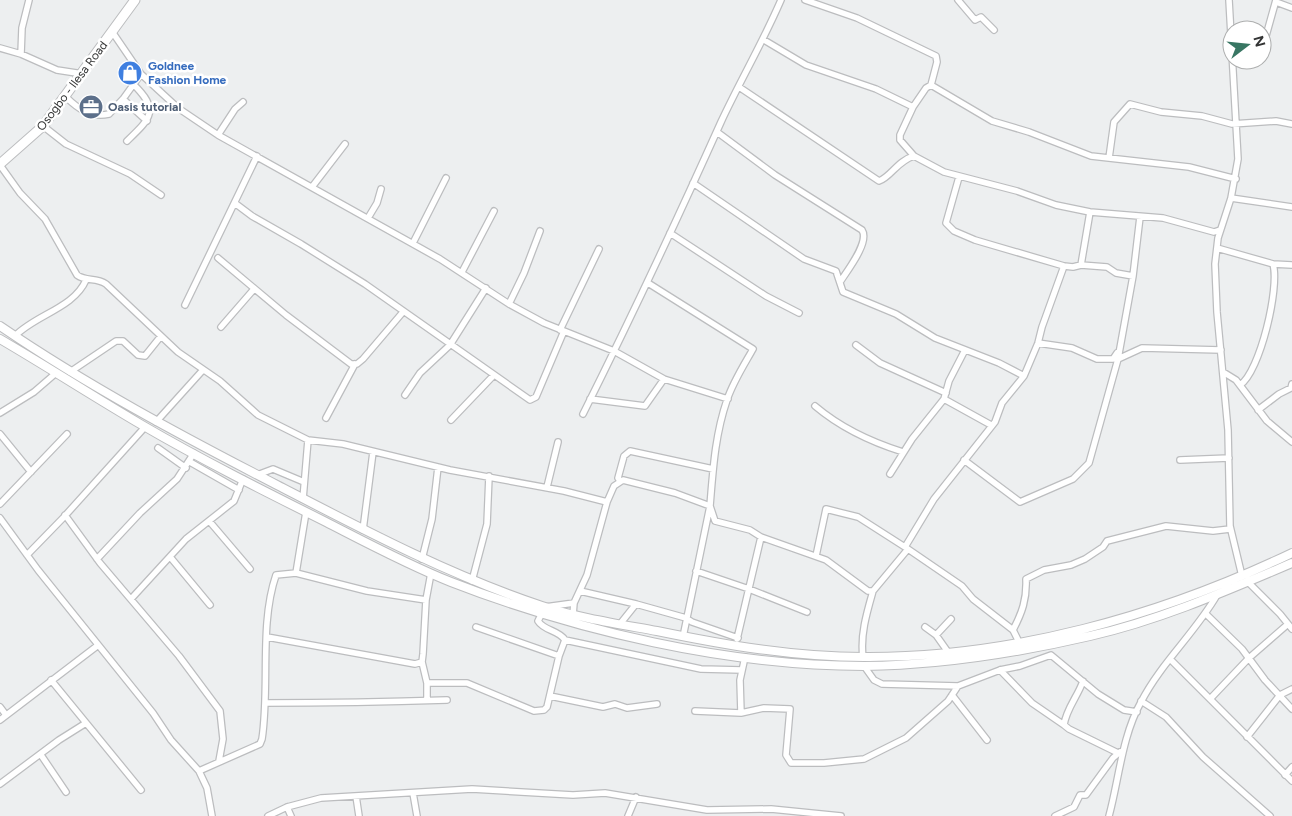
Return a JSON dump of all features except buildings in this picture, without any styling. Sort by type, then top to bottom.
[{"type":"main road","name":"Osogbo - Ilesa Road","points":[[0,164],[44,126],[135,0]]},
{"type":"main road","points":[[0,326],[70,372],[156,422],[422,559],[543,610],[683,637],[736,642],[863,661],[948,652],[1019,642],[1076,631],[1139,615],[1206,591],[1292,553]]},
{"type":"main road","points":[[0,340],[145,427],[306,512],[431,573],[626,636],[745,657],[913,663],[1015,652],[1093,636],[1153,619],[1292,563]]},
{"type":"street","points":[[21,54],[22,28],[29,0]]},
{"type":"street","points":[[583,414],[648,283],[750,61],[764,40],[782,0]]},
{"type":"street","points":[[805,0],[857,18],[934,53],[937,62],[930,85],[913,107],[899,138],[914,156],[944,172],[959,177],[977,179],[1017,191],[1042,202],[1090,212],[1172,220],[1217,231]]},
{"type":"street","points":[[960,0],[975,20],[980,17],[994,30]]},
{"type":"street","points":[[1230,0],[1233,82],[1237,122],[1236,178],[1231,198],[1217,231],[1217,312],[1229,458],[1230,529],[1242,576]]},
{"type":"street","points":[[1271,20],[1276,1],[1292,8]]},
{"type":"street","points":[[113,33],[141,74],[178,108],[218,135],[413,243],[462,272],[509,304],[562,330],[614,351],[664,379],[728,399]]},
{"type":"street","points":[[764,40],[806,65],[876,89],[913,107]]},
{"type":"street","points":[[0,48],[21,54],[57,70],[82,74]]},
{"type":"street","points":[[66,97],[79,109],[100,116],[109,114],[123,99],[141,74]]},
{"type":"street","points":[[127,141],[147,121],[150,114],[148,100],[133,84]]},
{"type":"street","points":[[930,85],[992,121],[1029,132],[1091,156],[1189,167],[1236,178]]},
{"type":"street","points":[[739,87],[879,181],[883,180],[899,163],[914,156]]},
{"type":"street","points":[[123,99],[147,121]]},
{"type":"street","points":[[218,135],[235,108],[243,102]]},
{"type":"street","points":[[1108,158],[1114,122],[1130,104],[1237,122],[1276,121],[1292,124]]},
{"type":"street","points":[[44,126],[66,144],[130,174],[161,194]]},
{"type":"street","points":[[717,132],[775,175],[862,230],[864,238],[858,255],[840,282]]},
{"type":"street","points":[[312,187],[344,144]]},
{"type":"street","points":[[185,305],[236,204],[257,156]]},
{"type":"street","points":[[0,164],[20,192],[45,219],[77,275],[86,280],[95,279],[106,284],[161,336],[202,371],[228,387],[258,415],[308,440],[343,444],[438,467],[547,487],[607,502]]},
{"type":"street","points":[[959,177],[946,223],[950,228],[975,240],[1064,266],[1073,268],[1081,265],[1107,267],[1116,273],[1133,276]]},
{"type":"street","points":[[413,243],[446,178]]},
{"type":"street","points":[[693,183],[804,259],[836,271],[843,292],[896,314],[935,338],[1024,376]]},
{"type":"street","points":[[368,218],[381,189]]},
{"type":"street","points":[[1231,198],[1292,205]]},
{"type":"street","points":[[236,204],[252,216],[314,252],[530,400],[534,399],[562,330],[599,249]]},
{"type":"street","points":[[462,272],[494,211]]},
{"type":"street","points":[[1081,265],[1090,212]]},
{"type":"street","points":[[964,460],[1020,502],[1073,479],[1090,463],[1118,359],[1133,276],[1140,217]]},
{"type":"street","points":[[509,304],[524,273],[540,231]]},
{"type":"street","points":[[670,233],[766,296],[799,314]]},
{"type":"street","points":[[1217,248],[1273,264],[1292,264]]},
{"type":"street","points":[[218,258],[254,289],[351,364],[355,364]]},
{"type":"street","points":[[1240,385],[1250,377],[1267,330],[1276,277],[1273,264]]},
{"type":"street","points":[[908,549],[905,547],[934,500],[995,422],[1002,403],[1024,376],[1038,344],[1042,327],[1064,266]]},
{"type":"street","points":[[14,336],[23,328],[74,297],[86,280]]},
{"type":"street","points":[[648,283],[752,347],[728,399],[719,428],[710,506],[683,637]]},
{"type":"street","points":[[405,395],[420,373],[450,345],[486,288]]},
{"type":"street","points":[[221,327],[254,289]]},
{"type":"street","points":[[326,418],[355,364],[363,358],[403,312]]},
{"type":"street","points":[[70,372],[116,341],[123,341],[138,355],[145,356],[161,336]]},
{"type":"street","points":[[1038,344],[1072,348],[1097,359],[1113,359],[1118,351]]},
{"type":"street","points":[[856,345],[880,363],[945,396],[991,426]]},
{"type":"street","points":[[1118,359],[1142,348],[1221,350]]},
{"type":"street","points":[[890,474],[945,396],[949,381],[965,350]]},
{"type":"street","points":[[156,422],[202,371]]},
{"type":"street","points":[[1223,372],[1231,375],[1278,433],[1292,442]]},
{"type":"street","points":[[0,413],[34,392],[56,373]]},
{"type":"street","points":[[451,420],[493,376]]},
{"type":"street","points":[[590,399],[646,406],[664,379]]},
{"type":"street","points":[[1258,410],[1279,394],[1291,388],[1292,384]]},
{"type":"street","points":[[814,406],[870,441],[904,452]]},
{"type":"street","points":[[27,555],[145,427]]},
{"type":"street","points":[[0,434],[31,472]]},
{"type":"street","points":[[0,504],[67,434]]},
{"type":"street","points":[[303,499],[308,440]]},
{"type":"street","points":[[547,487],[558,442]]},
{"type":"street","points":[[158,448],[239,490]]},
{"type":"street","points":[[620,481],[618,478],[624,456],[630,451],[713,469]]},
{"type":"street","points":[[363,530],[373,452]]},
{"type":"street","points":[[97,559],[188,465],[194,453]]},
{"type":"street","points":[[1180,460],[1229,458]]},
{"type":"street","points":[[422,559],[432,519],[438,467]]},
{"type":"street","points":[[256,475],[272,470],[304,482]]},
{"type":"street","points":[[472,581],[488,524],[489,476]]},
{"type":"street","points":[[131,599],[186,540],[234,501],[243,479]]},
{"type":"street","points":[[573,615],[574,603],[592,560],[607,502],[614,486],[620,481]]},
{"type":"street","points":[[620,481],[675,493],[710,506]]},
{"type":"street","points":[[710,506],[715,521],[750,530],[761,537],[816,556],[835,566],[868,591],[873,591]]},
{"type":"street","points":[[816,556],[826,509],[858,517],[962,586],[973,599],[1013,630],[1019,642]]},
{"type":"street","points":[[296,573],[306,512]]},
{"type":"street","points":[[65,515],[97,559],[188,667],[220,711],[223,739],[219,761]]},
{"type":"street","points":[[0,518],[97,646],[152,713],[171,740],[199,771],[207,788],[212,816]]},
{"type":"street","points":[[210,522],[250,569]]},
{"type":"street","points":[[1013,630],[1022,612],[1026,596],[1026,579],[1044,570],[1071,565],[1085,559],[1103,548],[1107,541],[1160,528],[1213,531],[1230,529]]},
{"type":"street","points":[[580,591],[686,618],[736,642],[761,537]]},
{"type":"street","points":[[908,549],[873,591],[861,645],[863,661],[874,680],[882,684],[958,686],[1000,670],[1020,666],[1051,655],[1069,672],[1083,680],[1098,694],[1128,712],[1137,712]]},
{"type":"street","points":[[171,558],[210,605]]},
{"type":"street","points":[[696,571],[807,612]]},
{"type":"street","points":[[199,771],[219,761],[228,760],[244,750],[260,744],[264,726],[270,600],[276,575],[296,573],[367,591],[426,600]]},
{"type":"street","points":[[427,699],[427,683],[422,662],[426,600],[431,573]]},
{"type":"street","points":[[1210,699],[1249,658],[1290,627],[1248,582]]},
{"type":"street","points":[[1109,816],[1121,752],[1141,701],[1170,659],[1206,614],[1216,595]]},
{"type":"street","points":[[574,603],[543,610],[538,621],[541,625],[561,635],[565,640],[701,669],[742,670]]},
{"type":"street","points":[[620,624],[636,604]]},
{"type":"street","points":[[1206,614],[1249,658],[1292,709]]},
{"type":"street","points":[[936,635],[952,619]]},
{"type":"street","points":[[476,627],[559,656]]},
{"type":"street","points":[[925,627],[936,635],[948,652]]},
{"type":"street","points":[[267,636],[412,664],[422,662]]},
{"type":"street","points":[[427,683],[467,683],[534,711],[544,710],[548,707],[559,656],[565,640]]},
{"type":"street","points":[[0,720],[97,646]]},
{"type":"street","points":[[741,713],[742,670],[745,657]]},
{"type":"street","points":[[1170,659],[1292,781]]},
{"type":"street","points":[[1000,670],[1032,704],[1068,729],[1121,752]]},
{"type":"street","points":[[51,680],[141,790]]},
{"type":"street","points":[[1064,725],[1065,717],[1071,709],[1083,680]]},
{"type":"street","points":[[695,711],[741,713],[764,708],[789,708],[791,710],[786,755],[788,761],[798,764],[847,761],[864,759],[900,742],[952,695],[958,686]]},
{"type":"street","points":[[1247,737],[1280,695],[1292,689]]},
{"type":"street","points":[[952,695],[986,740]]},
{"type":"street","points":[[550,696],[603,707],[614,704],[627,708],[657,704]]},
{"type":"street","points":[[265,703],[377,703],[427,699],[447,700]]},
{"type":"street","points":[[1141,701],[1166,717],[1203,757],[1270,816]]},
{"type":"street","points":[[0,707],[6,716]]},
{"type":"street","points":[[0,784],[86,723]]},
{"type":"street","points":[[1055,816],[1074,807],[1080,795],[1086,795],[1121,752]]},
{"type":"street","points":[[41,754],[66,792]]},
{"type":"street","points":[[1285,775],[1292,767]]},
{"type":"street","points":[[268,816],[287,807],[321,798],[472,789],[573,795],[604,793],[708,810],[841,816]]},
{"type":"street","points":[[413,792],[417,816]]},
{"type":"street","points":[[356,796],[359,816]]},
{"type":"street","points":[[628,816],[636,797]]},
{"type":"street","points":[[287,807],[291,816]]},
{"type":"place","name":"Goldnee Fashion Home","points":[[130,73]]},
{"type":"place","name":"Oasis tutorial","points":[[91,107]]}]
